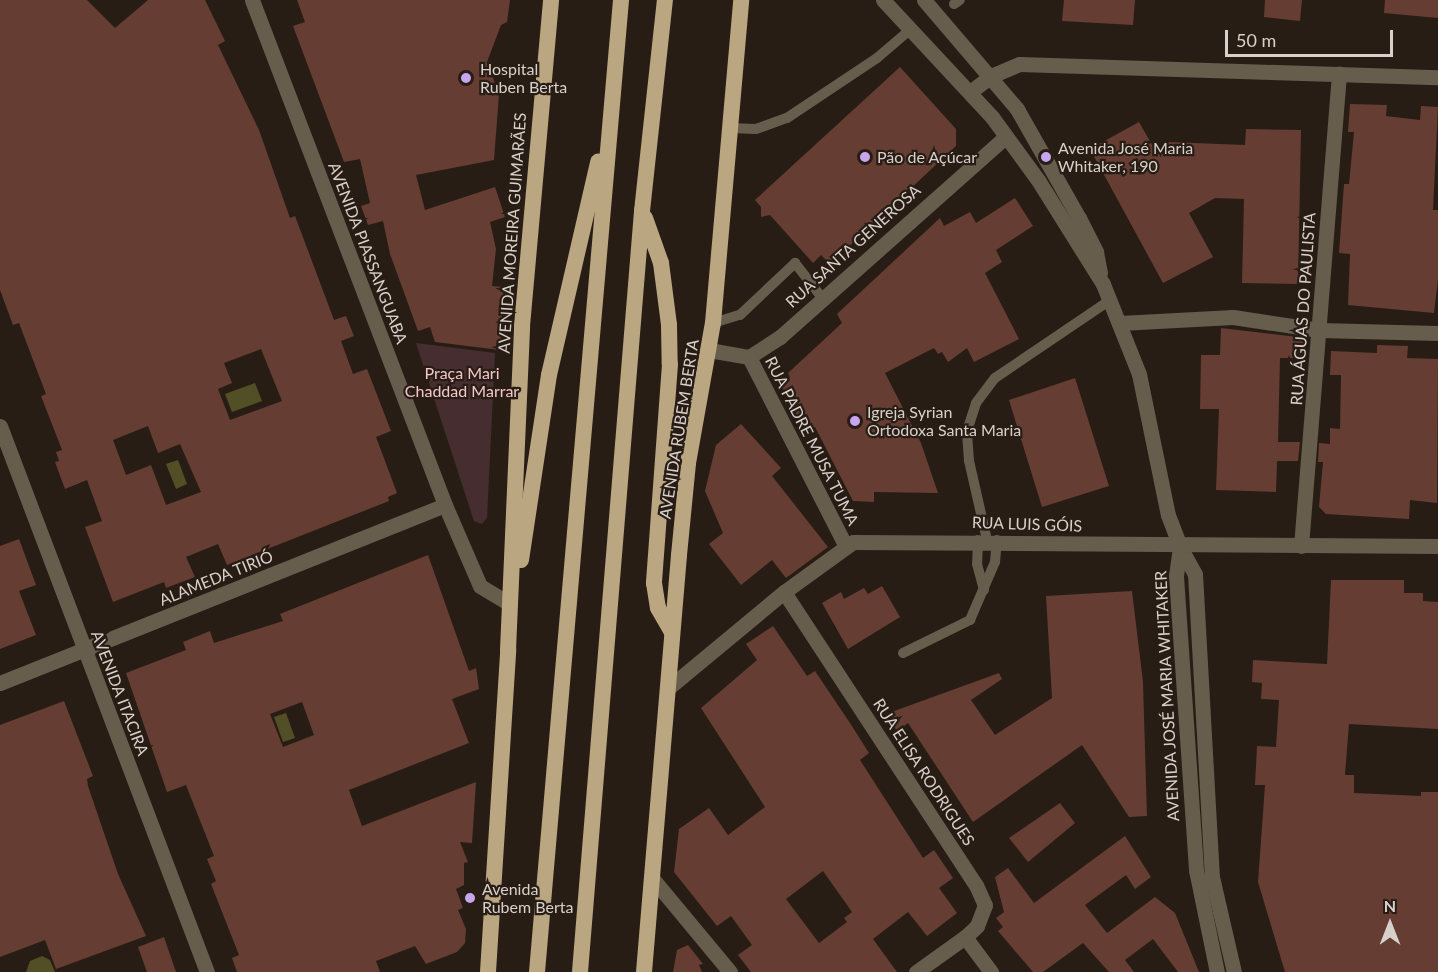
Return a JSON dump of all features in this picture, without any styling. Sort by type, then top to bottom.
[{"type":"highway","name":"AVENIDA MOREIRA GUIMARÃES","points":[[508,650],[522,326],[551,0]]},
{"type":"highway","points":[[537,972],[607,137],[621,0]]},
{"type":"highway","points":[[580,972],[642,211],[665,0]]},
{"type":"highway","name":"AVENIDA RUBEM BERTA","points":[[644,972],[688,463],[713,323],[741,0]]},
{"type":"highway","points":[[488,972],[508,650],[549,375],[582,220],[607,137]]},
{"type":"highway","points":[[642,211],[661,263],[669,325],[670,364],[654,583],[658,608],[672,632]]},
{"type":"street","name":"AVENIDA PIASSANGUABA","points":[[252,0],[445,505],[480,586],[510,604]]},
{"type":"street","name":"AVENIDA JOSÉ MARIA WHITAKER","points":[[883,0],[970,92],[1006,136],[1103,284],[1140,374],[1168,515],[1180,547],[1176,576],[1196,870],[1217,972]]},
{"type":"street","name":"AVENIDA JOSÉ MARIA WHITAKER","points":[[924,0],[1017,109],[1052,167],[1096,252],[1103,284]]},
{"type":"street","points":[[970,92],[990,76],[1019,64],[1438,76]]},
{"type":"street","name":"RUA ÁGUAS DO PAULISTA","points":[[1301,546],[1339,74]]},
{"type":"street","name":"RUA SANTA GENEROSA","points":[[749,357],[780,337],[1006,136]]},
{"type":"street","points":[[1120,323],[1233,317],[1319,330],[1438,333]]},
{"type":"street","name":"RUA PADRE MUSA TUMA","points":[[709,350],[749,357],[845,545]]},
{"type":"street","name":"AVENIDA ITACIRA","points":[[0,426],[207,972]]},
{"type":"street","name":"ALAMEDA TIRIÓ","points":[[0,683],[445,505]]},
{"type":"street","name":"RUA LUIS GÓIS","points":[[668,689],[784,592],[845,545],[871,540],[988,540],[1180,547],[1438,546]]},
{"type":"street","points":[[1180,547],[1195,574],[1212,877],[1234,972]]},
{"type":"street","name":"RUA ELISA RODRIGUES","points":[[784,592],[976,885],[985,905],[977,926],[965,937]]},
{"type":"street","points":[[652,878],[730,972]]},
{"type":"street","points":[[916,972],[965,937],[991,972]]},
{"type":"lane","points":[[729,128],[756,129],[795,113],[891,48],[911,29]]},
{"type":"lane","points":[[713,323],[740,315],[795,263],[823,298]]},
{"type":"lane","points":[[903,653],[970,620],[995,562],[969,461],[968,431],[976,403],[995,378],[1110,300]]},
{"type":"lane","points":[[984,591],[977,564],[988,540]]},
{"type":"green space","name":"Praça Mari Chaddad Marrar","points":[[416,343],[495,353],[487,518],[482,524],[474,521]]},
{"type":"shaded area","points":[[255,383],[262,401],[232,412],[225,394]]},
{"type":"shaded area","points":[[178,460],[187,484],[176,489],[166,464]]},
{"type":"shaded area","points":[[286,713],[295,738],[283,742],[274,717]]},
{"type":"shaded area","points":[[42,956],[50,960],[55,972],[26,972],[30,961]]},
{"type":"building","points":[[0,0],[87,0],[115,28],[148,0],[205,0],[225,41],[218,45],[259,130],[290,218],[295,216],[334,320],[346,316],[354,336],[341,341],[353,374],[367,369],[391,431],[376,437],[397,493],[388,497],[389,501],[227,565],[218,544],[186,557],[195,577],[166,588],[164,582],[113,602],[85,527],[102,521],[87,480],[65,489],[55,462],[59,461],[56,452],[62,450],[41,396],[46,394],[19,323],[13,325],[0,290]],"holes":[[[261,349],[282,401],[230,420],[218,389],[232,383],[224,363]],[[148,426],[158,453],[180,444],[201,492],[166,505],[151,465],[126,475],[113,440]]]},
{"type":"building","points":[[297,0],[510,0],[507,22],[501,25],[487,62],[499,94],[494,160],[416,175],[425,210],[495,187],[505,217],[490,222],[496,249],[492,286],[504,287],[500,350],[435,342],[430,327],[418,331],[390,254],[383,221],[368,225],[361,206],[370,203],[360,159],[344,162],[293,26],[305,22]]},
{"type":"building","points":[[1064,0],[1135,0],[1133,25],[1062,21]]},
{"type":"building","points":[[1265,0],[1302,0],[1300,21],[1264,17]]},
{"type":"building","points":[[1385,0],[1438,0],[1438,18],[1384,13]]},
{"type":"building","name":"Pão de Açúcar","points":[[900,67],[956,129],[956,146],[830,264],[821,255],[813,263],[770,215],[761,217],[761,207],[755,200]]},
{"type":"building","points":[[1350,104],[1387,105],[1386,116],[1420,120],[1421,106],[1438,107],[1433,210],[1438,210],[1438,279],[1434,313],[1348,305],[1350,254],[1339,253],[1344,184],[1349,184],[1354,132],[1348,132]]},
{"type":"building","points":[[1139,122],[1155,150],[1169,142],[1245,145],[1246,129],[1301,130],[1298,284],[1242,283],[1244,199],[1215,198],[1189,213],[1213,257],[1163,283],[1090,149]]},
{"type":"building","points":[[1015,198],[1033,226],[996,250],[1002,262],[985,273],[1019,339],[974,362],[967,348],[948,362],[942,352],[938,354],[934,348],[885,373],[921,443],[938,493],[874,492],[874,502],[853,501],[815,427],[806,432],[780,383],[790,378],[788,373],[842,323],[837,314],[940,218],[944,226],[970,212],[976,223]]},
{"type":"building","points":[[1221,328],[1306,338],[1304,358],[1280,358],[1278,442],[1300,442],[1298,461],[1277,461],[1276,492],[1216,490],[1219,409],[1200,409],[1201,355],[1220,355]]},
{"type":"building","points":[[1377,345],[1408,346],[1407,358],[1438,359],[1437,503],[1410,500],[1409,519],[1326,514],[1319,507],[1323,462],[1318,462],[1319,443],[1330,444],[1330,428],[1340,429],[1341,375],[1330,375],[1331,351],[1377,353]]},
{"type":"building","points":[[1075,378],[1109,486],[1042,507],[1009,400]]},
{"type":"building","points":[[741,424],[781,468],[772,476],[828,547],[786,578],[772,560],[741,585],[709,544],[723,533],[705,491],[716,445]]},
{"type":"building","points":[[19,539],[36,585],[19,591],[36,635],[0,649],[0,546]]},
{"type":"building","points":[[428,555],[469,671],[476,668],[479,689],[452,699],[469,743],[349,790],[362,826],[476,782],[472,843],[460,842],[468,862],[464,863],[464,885],[456,889],[463,908],[458,910],[466,929],[465,943],[457,952],[426,964],[415,946],[376,961],[380,972],[237,972],[232,958],[239,955],[211,884],[216,881],[207,859],[214,856],[186,785],[167,792],[126,673],[186,650],[183,642],[210,631],[214,643],[283,621],[280,614]],"holes":[[[302,702],[314,735],[283,747],[270,714]]]},
{"type":"building","points":[[1331,580],[1404,580],[1404,593],[1423,593],[1423,601],[1438,602],[1438,729],[1349,724],[1345,775],[1354,775],[1354,793],[1421,796],[1421,792],[1438,792],[1438,972],[1285,972],[1258,882],[1265,785],[1255,785],[1257,746],[1276,747],[1279,700],[1261,699],[1262,683],[1252,682],[1253,660],[1327,664]]},
{"type":"building","points":[[882,586],[900,617],[848,649],[822,603],[841,592],[844,599],[864,588],[868,594]]},
{"type":"building","points":[[1132,591],[1143,682],[1147,816],[1129,817],[1082,745],[973,822],[908,723],[897,731],[886,714],[999,673],[1002,679],[971,700],[995,735],[1052,698],[1046,596]]},
{"type":"building","points":[[773,626],[807,676],[815,671],[869,753],[860,760],[923,858],[934,850],[953,878],[939,888],[957,913],[927,936],[908,912],[873,939],[897,972],[751,972],[738,955],[752,945],[731,916],[717,926],[674,872],[679,829],[709,808],[728,835],[765,807],[701,708],[757,660],[746,644]],"holes":[[[823,871],[852,912],[844,918],[847,922],[819,943],[786,899]]]},
{"type":"building","points":[[64,701],[93,776],[87,779],[88,786],[118,874],[146,936],[56,969],[45,940],[0,957],[0,725]]},
{"type":"building","points":[[1060,803],[1075,823],[1028,862],[1009,838]]},
{"type":"building","points":[[1125,836],[1151,877],[1135,889],[1126,875],[1085,905],[1107,933],[1155,897],[1175,913],[1199,972],[1178,972],[1153,939],[1125,960],[1134,972],[1109,972],[1083,943],[1043,972],[1033,972],[998,931],[1003,927],[996,918],[1004,912],[995,877],[1008,868],[1034,903]]},
{"type":"building","points":[[164,937],[176,972],[147,972],[138,947]]},
{"type":"building","points":[[688,945],[703,964],[699,965],[702,972],[673,972],[677,950]]},
{"type":"place","name":"Hospital Ruben Berta","points":[[466,78]]},
{"type":"place","name":"Pão de Açúcar","points":[[865,157]]},
{"type":"place","name":"Avenida José Maria Whitaker, 190","points":[[1046,157]]},
{"type":"place","name":"Igreja Syrian Ortodoxa Santa Maria","points":[[855,421]]},
{"type":"place","name":"Avenida Rubem Berta","points":[[470,898]]}]
